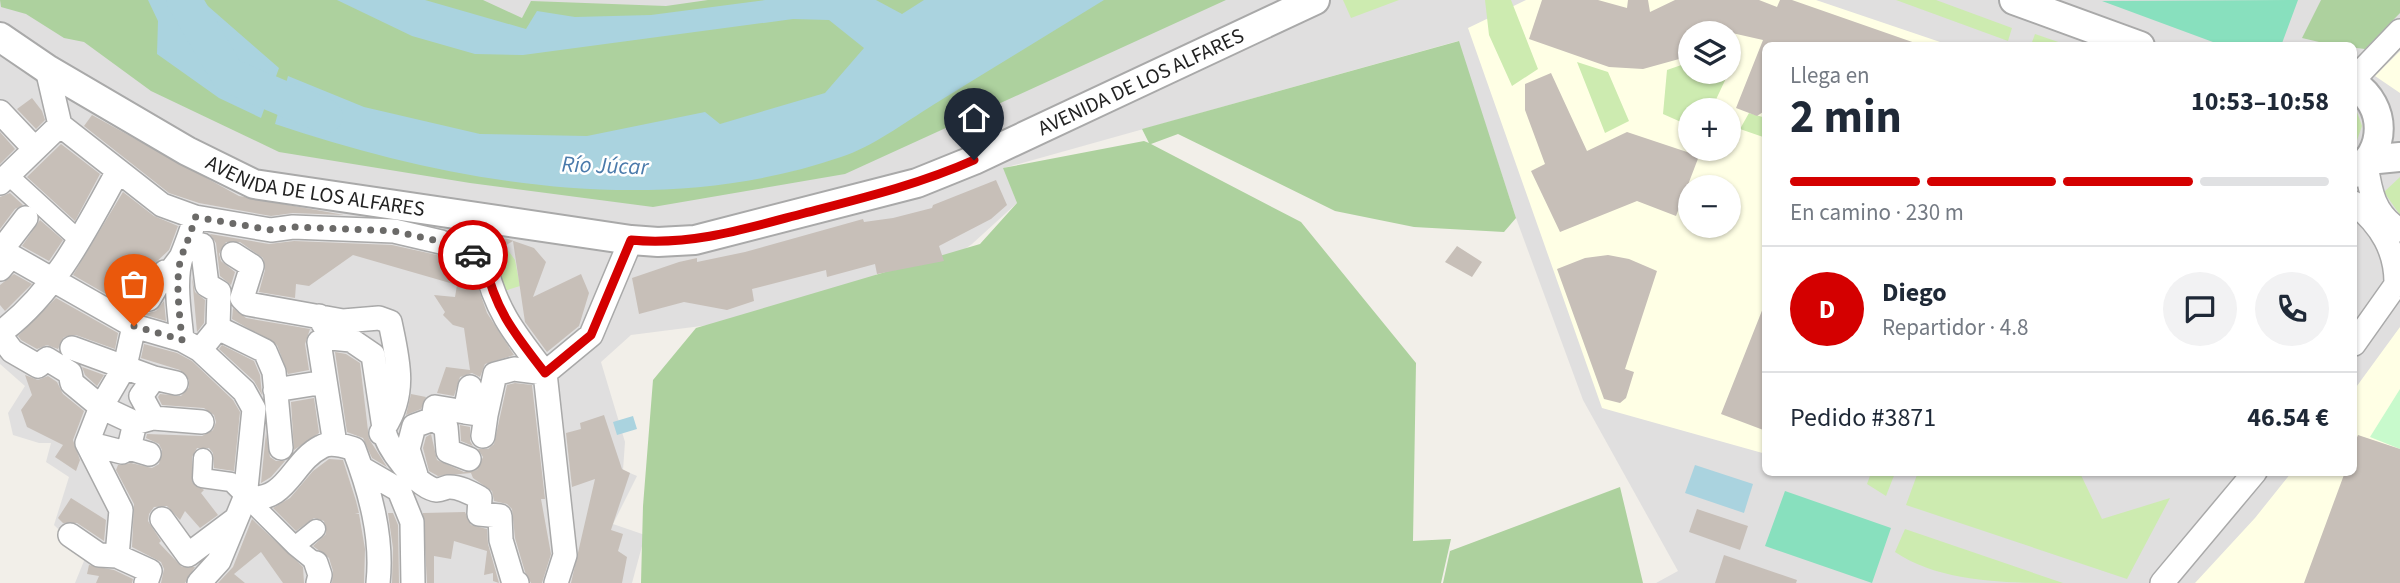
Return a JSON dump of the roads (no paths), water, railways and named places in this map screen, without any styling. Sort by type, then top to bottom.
[{"type":"street","name":"AVENIDA DE LOS ALFARES","points":[[0,37],[47,69],[187,151],[254,184],[631,240],[677,242],[705,238],[924,181],[1315,0]]},
{"type":"street","points":[[2014,0],[2129,42]]},
{"type":"street","points":[[2357,79],[2400,31]]},
{"type":"street","points":[[47,69],[60,125],[163,205],[195,217],[271,230],[293,227],[394,231],[442,242],[484,260],[492,294],[512,331],[545,373],[565,555],[556,583]]},
{"type":"street","points":[[2357,85],[2389,124],[2379,136],[2363,166],[2371,193],[2393,225],[2400,245]]},
{"type":"street","points":[[0,112],[34,149]]},
{"type":"street","points":[[60,125],[4,179],[79,240]]},
{"type":"street","points":[[2363,166],[2400,157]]},
{"type":"street","points":[[118,171],[55,279],[27,312],[4,330],[3,339],[12,351],[38,366],[47,359],[70,373],[72,383],[102,407],[144,420],[202,422]]},
{"type":"street","points":[[2357,207],[2389,244],[2396,262],[2399,283],[2357,340]]},
{"type":"street","points":[[191,345],[179,302],[195,217]]},
{"type":"street","points":[[26,218],[3,248],[6,262],[55,279],[134,326],[191,345],[237,384],[254,408],[241,508],[219,561],[199,583]]},
{"type":"street","points":[[478,421],[495,374],[514,369],[545,373],[591,335],[631,240]]},
{"type":"street","points":[[191,248],[233,254],[252,266],[242,298],[274,372],[281,448]]},
{"type":"street","points":[[191,248],[206,285],[216,291],[242,298],[248,304],[343,321],[379,318],[390,322],[400,368],[394,412],[380,435],[350,453]]},
{"type":"street","points":[[149,299],[165,272],[170,272],[191,248]]},
{"type":"street","points":[[218,328],[216,291],[233,254]]},
{"type":"street","points":[[318,316],[331,338]]},
{"type":"street","points":[[117,556],[121,510],[87,443],[102,407],[125,366],[134,326]]},
{"type":"street","points":[[191,345],[218,328]]},
{"type":"street","points":[[218,328],[265,351]]},
{"type":"street","points":[[378,583],[381,558],[375,521],[325,382],[319,342],[331,338],[351,340],[373,355],[389,449],[420,479],[436,490],[452,487],[471,493],[480,498],[479,514],[499,516],[501,540],[513,580],[517,583]]},
{"type":"street","points":[[72,348],[165,381],[141,396],[144,420],[139,451],[122,452],[87,443]]},
{"type":"street","points":[[254,408],[325,382]]},
{"type":"street","points":[[470,387],[478,421]]},
{"type":"street","points":[[433,419],[435,407],[478,421]]},
{"type":"street","points":[[420,479],[408,449],[414,426],[433,419]]},
{"type":"street","points":[[433,419],[446,427],[448,451],[469,459]]},
{"type":"street","points":[[162,519],[188,555],[241,508],[255,499],[272,494],[321,447],[350,453],[398,489],[412,522],[414,583]]},
{"type":"street","points":[[203,458],[202,478],[231,482],[241,508],[295,546],[317,573]]},
{"type":"street","points":[[2162,583],[2252,476]]},
{"type":"street","points":[[404,503],[420,479]]},
{"type":"street","points":[[295,546],[316,529]]},
{"type":"street","points":[[70,535],[99,555],[117,556],[150,571],[146,583]]},
{"type":"water","points":[[148,0],[201,0],[279,68],[261,118],[219,98],[157,54],[158,21]]},
{"type":"water","points":[[337,0],[425,0],[526,29],[537,11],[575,17],[651,15],[765,0],[876,0],[902,14],[924,0],[1104,0],[853,153],[771,176],[701,187],[629,190],[556,187],[484,177],[413,163],[275,124],[288,76],[364,107],[480,134],[587,136],[705,112],[720,124],[825,93],[864,48],[829,20],[793,19],[523,55],[475,54],[412,36]]},
{"type":"water","points":[[633,416],[637,429],[617,435],[613,422]]},
{"type":"water","points":[[1695,465],[1753,484],[1744,513],[1685,493]]},
{"type":"waterway","name":"Río Júcar","points":[[184,0],[228,75],[325,116]]}]
